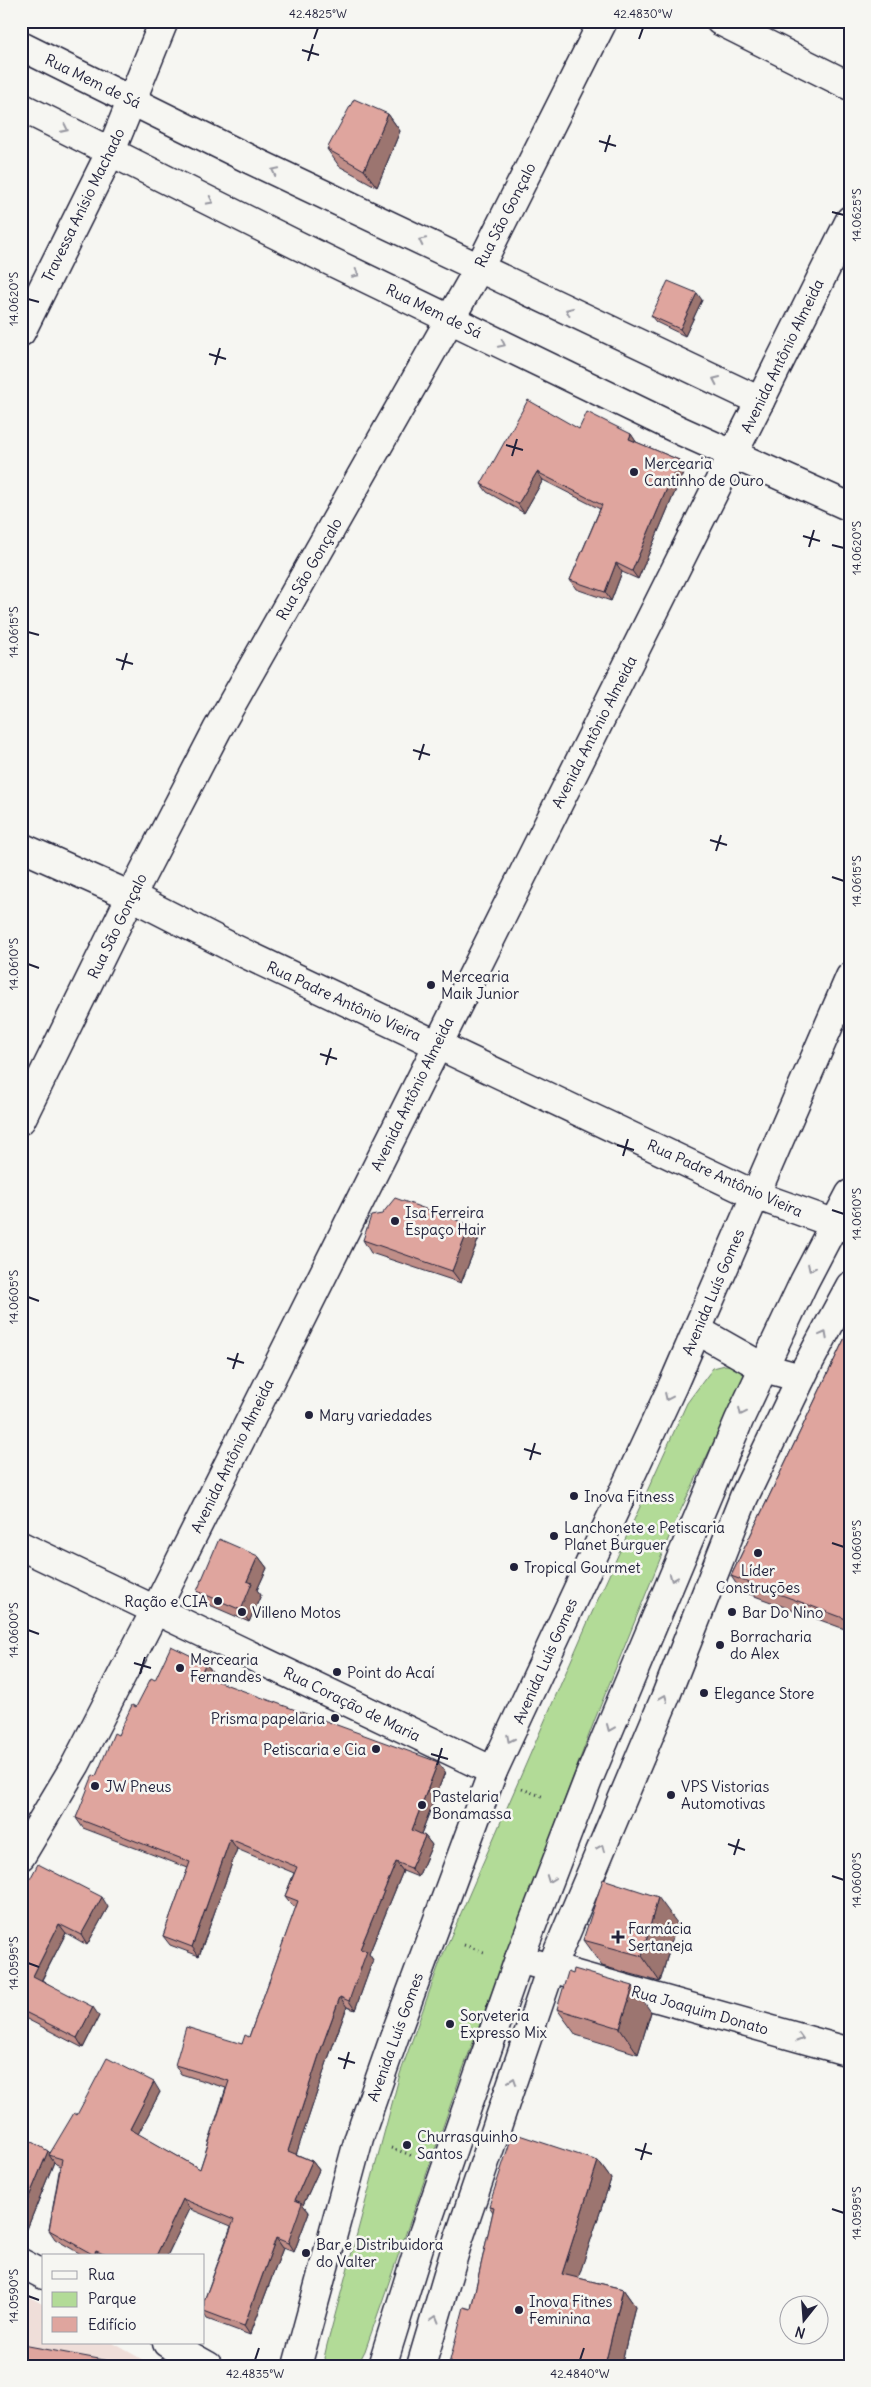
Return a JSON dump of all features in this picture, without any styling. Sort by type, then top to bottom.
[{"type":"street","name":"Travessa Anísio Machado","points":[[21,332],[111,151],[164,21]]},
{"type":"street","name":"Rua São Gonçalo","points":[[21,1120],[131,896],[217,730],[451,319],[602,21]]},
{"type":"street","points":[[720,21],[850,86]]},
{"type":"street","name":"Rua Mem de Sá","points":[[21,46],[478,268],[760,401]]},
{"type":"street","name":"Rua Mem de Sá","points":[[21,107],[297,245],[732,456],[850,507]]},
{"type":"street","name":"Avenida Antônio Almeida","points":[[21,1856],[76,1764],[156,1609],[850,220]]},
{"type":"street","name":"Rua Padre Antônio Vieira","points":[[21,846],[131,896],[235,949],[755,1195],[841,1226]]},
{"type":"street","name":"Avenida Luís Gomes","points":[[297,2366],[359,2138],[395,2035],[493,1771],[613,1516],[850,977]]},
{"type":"street","points":[[382,2366],[424,2231],[470,2099],[506,1957],[588,1780],[735,1428],[764,1368],[841,1226],[850,1194]]},
{"type":"street","points":[[422,2366],[458,2241],[551,1968],[665,1698],[744,1497],[801,1378],[850,1286]]},
{"type":"street","points":[[696,1330],[764,1368],[801,1378]]},
{"type":"street","name":"Rua Coração de Maria","points":[[21,1546],[493,1771]]},
{"type":"street","name":"Rua Joaquim Donato","points":[[506,1957],[850,2052]]},
{"type":"street","points":[[470,2099],[503,2109]]},
{"type":"street","points":[[21,2263],[42,2274]]},
{"type":"street","points":[[169,2344],[208,2366]]},
{"type":"path","points":[[519,1788],[552,1800]]},
{"type":"path","points":[[460,1944],[506,1957]]},
{"type":"path","points":[[384,2146],[419,2157]]},
{"type":"shaded area","points":[[21,2292],[42,2304],[42,2344],[115,2344],[154,2366],[21,2366]]},
{"type":"green space","points":[[725,1365],[741,1366],[745,1377],[676,1520],[595,1719],[463,2069],[365,2351],[357,2366],[327,2366],[324,2358],[327,2345],[400,2074],[441,1959],[590,1617],[687,1403],[713,1368]]},
{"type":"building","points":[[354,99],[388,114],[364,170],[327,149]]},
{"type":"building","points":[[668,281],[697,293],[680,329],[651,316]]},
{"type":"building","points":[[528,400],[579,429],[587,412],[631,434],[629,439],[679,460],[632,571],[616,563],[605,592],[570,580],[602,505],[537,472],[518,504],[481,484]]},
{"type":"building","points":[[395,1198],[470,1225],[452,1271],[363,1240],[371,1216],[382,1214]]},
{"type":"building","points":[[850,1327],[850,1612],[846,1619],[731,1576]]},
{"type":"building","points":[[219,1539],[258,1556],[247,1581],[252,1583],[241,1610],[197,1591]]},
{"type":"building","points":[[171,1646],[206,1663],[200,1675],[438,1762],[412,1830],[425,1836],[411,1868],[396,1862],[360,1949],[367,1951],[349,2001],[340,1997],[322,2046],[288,2151],[312,2161],[295,2200],[302,2203],[288,2243],[276,2238],[244,2326],[205,2311],[205,2298],[234,2220],[183,2199],[157,2254],[104,2254],[96,2251],[92,2254],[49,2230],[62,2159],[49,2155],[74,2113],[77,2115],[107,2058],[154,2082],[130,2129],[200,2169],[229,2081],[175,2065],[186,2027],[242,2044],[245,2035],[249,2037],[298,1901],[285,1896],[297,1867],[230,1839],[192,1947],[163,1936],[190,1862],[76,1818],[93,1775],[96,1776],[114,1733],[118,1735],[132,1705],[136,1707],[151,1678],[155,1680]]},
{"type":"building","points":[[38,1864],[102,1897],[81,1935],[59,1924],[33,1976],[93,2007],[77,2038],[21,2010],[21,1896]]},
{"type":"building","points":[[603,1879],[658,1897],[642,1956],[583,1940]]},
{"type":"building","points":[[574,1969],[633,1986],[620,2028],[557,2009],[568,1972],[573,1974]]},
{"type":"building","points":[[513,2133],[598,2161],[562,2274],[623,2289],[605,2365],[610,2366],[456,2366],[449,2364],[464,2307],[471,2309],[494,2207],[489,2206]]},
{"type":"building","points":[[21,2135],[48,2151],[21,2216]]},
{"type":"building","points":[[23,2345],[126,2364],[126,2366],[21,2366]]},
{"type":"place","name":"Mercearia Cantinho de Ouro","points":[[634,472]]},
{"type":"place","name":"Mercearia Maik Junior","points":[[431,985]]},
{"type":"place","name":"Isa Ferreira Espaço Hair","points":[[395,1221]]},
{"type":"place","name":"Mary variedades","points":[[309,1415]]},
{"type":"place","name":"Inova Fitness","points":[[574,1496]]},
{"type":"place","name":"Lanchonete e Petiscaria Planet Burguer","points":[[554,1536]]},
{"type":"place","name":"Líder Construções","points":[[758,1553]]},
{"type":"place","name":"Tropical Gourmet","points":[[514,1567]]},
{"type":"place","name":"Ração e CIA","points":[[218,1601]]},
{"type":"place","name":"Villeno Motos","points":[[242,1612]]},
{"type":"place","name":"Bar Do Nino","points":[[732,1612]]},
{"type":"place","name":"Borracharia do Alex","points":[[720,1645]]},
{"type":"place","name":"Mercearia Fernandes","points":[[180,1668]]},
{"type":"place","name":"Point do Acaí","points":[[337,1672]]},
{"type":"place","name":"Elegance Store","points":[[704,1693]]},
{"type":"place","name":"Prisma papelaria","points":[[335,1718]]},
{"type":"place","name":"Petiscaria e Cia","points":[[376,1749]]},
{"type":"place","name":"JW Pneus","points":[[95,1786]]},
{"type":"place","name":"VPS Vistorias Automotivas","points":[[671,1795]]},
{"type":"place","name":"Pastelaria Bonamassa","points":[[422,1805]]},
{"type":"place","name":"Farmácia Sertaneja","points":[[618,1937]]},
{"type":"place","name":"Sorveteria Expresso Mix","points":[[450,2024]]},
{"type":"place","name":"Churrasquinho Santos","points":[[407,2145]]},
{"type":"place","name":"Bar e Distribuidora do Valter","points":[[306,2253]]},
{"type":"place","name":"Inova Fitnes Feminina","points":[[519,2310]]}]
